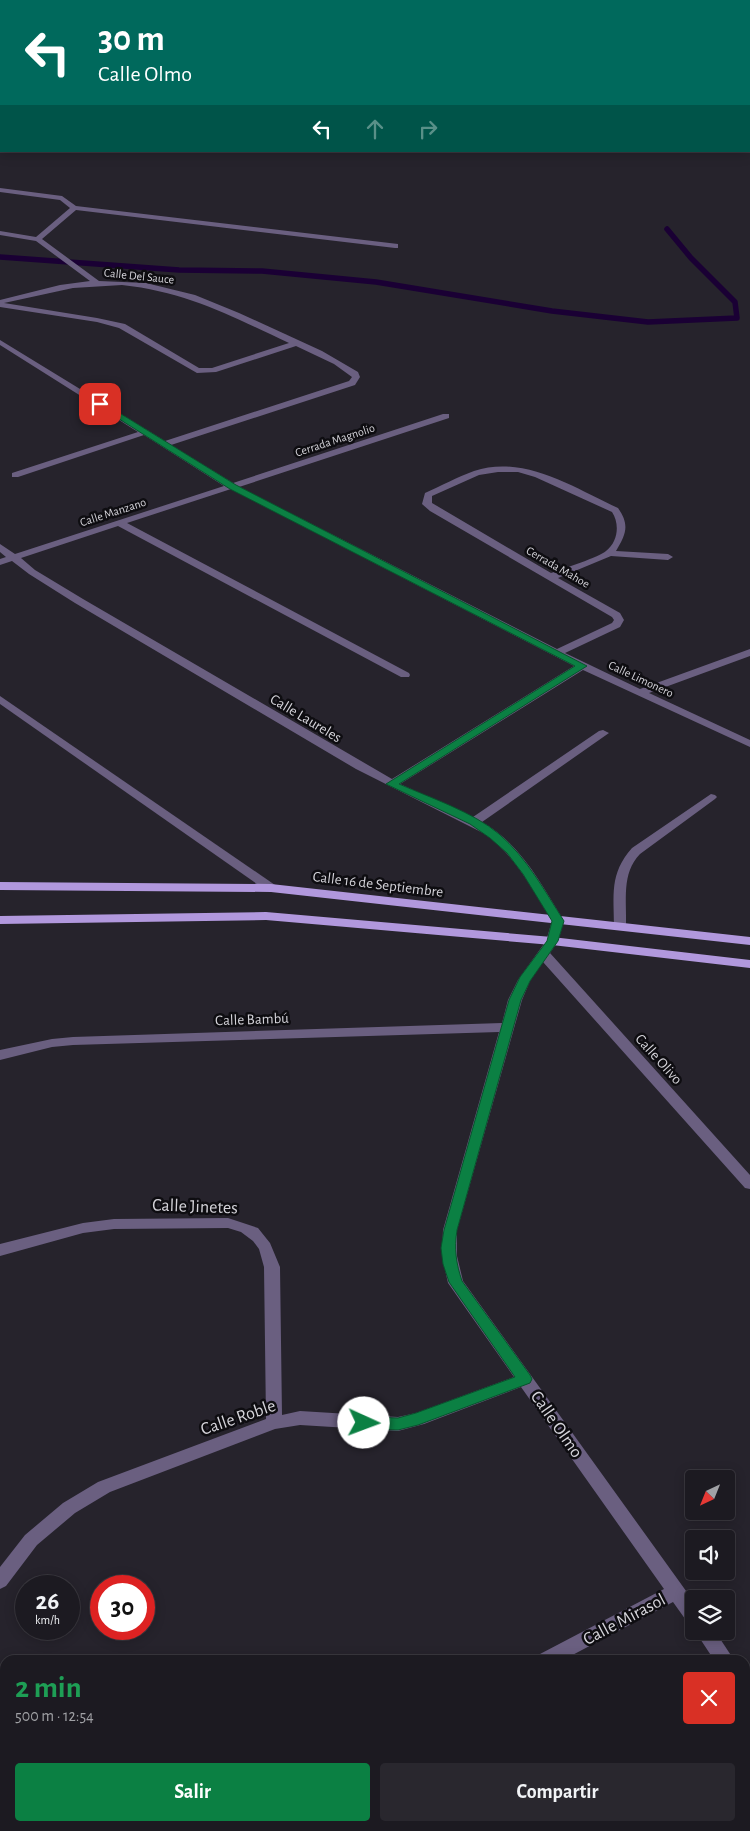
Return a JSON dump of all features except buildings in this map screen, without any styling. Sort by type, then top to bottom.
[{"type":"main road","name":"Calle 16 de Septiembre","points":[[0,886],[271,888],[750,942]]},
{"type":"main road","points":[[0,920],[266,916],[552,941],[750,964]]},
{"type":"street","points":[[0,190],[62,198],[74,208],[395,246]]},
{"type":"street","points":[[38,239],[74,208]]},
{"type":"street","points":[[0,233],[38,239],[97,283]]},
{"type":"street","name":"Calle Del Sauce","points":[[0,304],[97,283],[171,290],[208,301],[334,359],[355,374],[355,380],[165,444]]},
{"type":"street","points":[[0,304],[122,326],[197,371],[213,370],[296,343]]},
{"type":"street","name":"Calle Limonero","points":[[2,345],[233,487],[582,666],[750,744]]},
{"type":"street","name":"Cerrada Magnolio","points":[[233,487],[446,416]]},
{"type":"street","points":[[15,475],[146,432]]},
{"type":"street","name":"Cerrada Mahoe","points":[[557,653],[616,625],[619,620],[616,615],[433,509],[427,504],[426,497],[430,493],[477,472],[498,469],[526,470],[615,510],[622,520],[623,528],[610,553]]},
{"type":"street","name":"Calle Manzano","points":[[0,562],[233,487]]},
{"type":"street","points":[[119,523],[405,675]]},
{"type":"street","name":"Calle Laureles","points":[[0,546],[32,572],[80,602],[392,784],[474,822],[494,835],[528,873],[558,921]]},
{"type":"street","points":[[551,577],[610,553],[668,558]]},
{"type":"street","points":[[640,692],[750,652]]},
{"type":"street","points":[[392,784],[582,666]]},
{"type":"street","points":[[0,699],[271,888]]},
{"type":"street","points":[[474,822],[602,733]]},
{"type":"street","points":[[620,927],[621,875],[626,862],[636,851],[711,797]]},
{"type":"street","points":[[552,941],[558,921]]},
{"type":"street","name":"Calle Olmo","points":[[552,941],[544,955],[524,980],[506,1027],[450,1230],[448,1248],[450,1264],[456,1282],[685,1605]]},
{"type":"street","name":"Calle Olivo","points":[[544,955],[750,1184]]},
{"type":"street","name":"Calle Bambú","points":[[0,1055],[52,1043],[73,1041],[506,1027]]},
{"type":"street","name":"Calle Jinetes","points":[[0,1250],[83,1228],[114,1224],[228,1223],[242,1225],[260,1236],[267,1249],[272,1267],[274,1423]]},
{"type":"street","name":"Calle Roble","points":[[0,1581],[31,1540],[69,1508],[104,1487],[274,1423],[300,1418],[398,1424],[418,1419],[525,1379]]},
{"type":"street","name":"Calle Mirasol","points":[[555,1655],[675,1592]]},
{"type":"street","points":[[711,1640],[721,1655]]},
{"type":"waterway","points":[[0,257],[179,270],[262,271],[376,282],[552,311],[648,322],[737,318],[735,302],[691,258],[667,229]]},
{"type":"route","points":[[100,404],[233,487],[582,666],[392,784],[474,822],[494,835],[528,873],[558,921],[552,941],[544,955],[524,980],[515,1000],[450,1230],[448,1248],[450,1264],[456,1282],[525,1379],[418,1419],[398,1424],[364,1423]]}]
